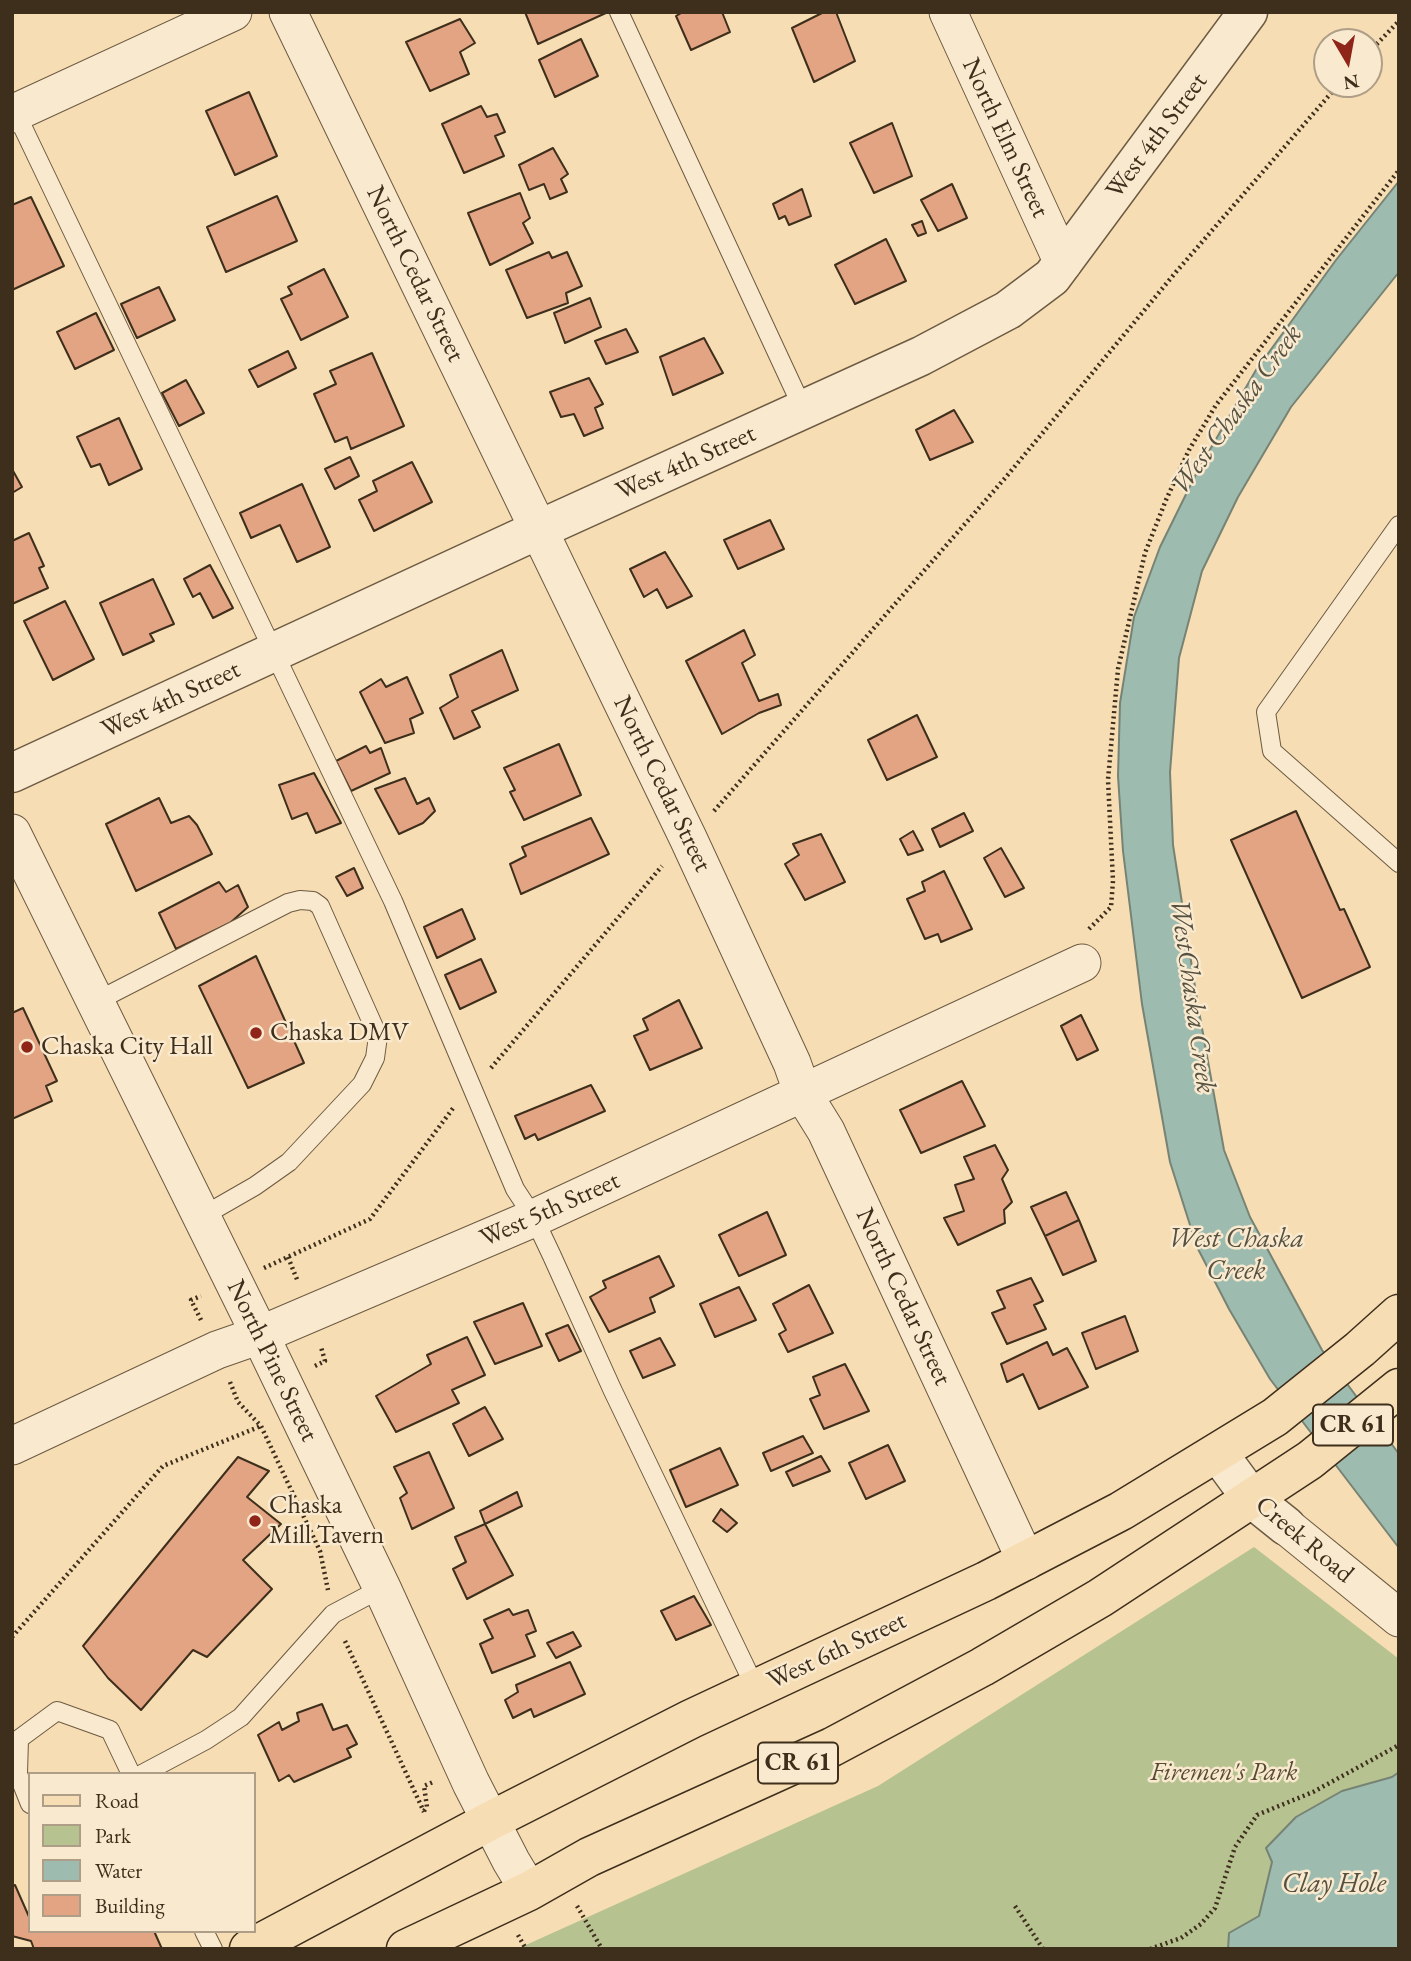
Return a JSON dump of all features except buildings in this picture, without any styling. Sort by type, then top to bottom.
[{"type":"main road","name":"West 6th Street","points":[[249,1949],[490,1821],[691,1719],[1026,1561],[1121,1511],[1275,1417],[1399,1314]]},
{"type":"main road","name":"CR 61","points":[[406,1949],[529,1891],[589,1857],[832,1747],[982,1667],[1100,1598],[1310,1460],[1398,1389]]},
{"type":"street","points":[[13,110],[233,12]]},
{"type":"street","name":"North Cedar Street","points":[[288,12],[688,838],[792,1063],[803,1094],[826,1131],[1026,1561]]},
{"type":"street","name":"North Elm Street","points":[[948,12],[1062,263]]},
{"type":"street","name":"West 4th Street","points":[[12,773],[540,529],[804,411],[921,356],[1008,310],[1052,277],[1248,12]]},
{"type":"street","name":"North Pine Street","points":[[12,832],[260,1335],[490,1821],[529,1891]]},
{"type":"street","name":"West 5th Street","points":[[12,1446],[217,1350],[260,1335],[534,1218],[803,1094],[1082,948]]},
{"type":"street","name":"Creek Road","points":[[1218,1453],[1251,1497],[1399,1618]]},
{"type":"lane","points":[[619,12],[804,411]]},
{"type":"lane","points":[[13,110],[393,901],[515,1189],[534,1218],[612,1389],[756,1689]]},
{"type":"lane","points":[[1399,525],[1266,712],[1272,751],[1399,863]]},
{"type":"lane","points":[[95,1002],[288,903],[313,901],[320,906],[378,1036],[375,1058],[362,1084],[289,1163],[201,1217]]},
{"type":"lane","points":[[146,1772],[206,1740],[241,1717],[332,1614],[382,1588]]},
{"type":"lane","points":[[28,1799],[18,1774],[19,1739],[57,1711],[110,1730],[130,1772]]},
{"type":"lane","points":[[205,1933],[213,1949]]},
{"type":"path","points":[[1383,38],[1399,21]]},
{"type":"path","points":[[288,1257],[370,1219],[456,1105],[505,1052],[651,878],[1006,477],[1327,98]]},
{"type":"path","points":[[1082,948],[1093,927],[1111,907],[1113,881],[1108,780],[1118,669],[1145,553],[1166,500],[1189,450],[1216,405],[1399,170]]},
{"type":"path","points":[[12,1637],[163,1465],[261,1426]]},
{"type":"path","points":[[1150,1949],[1181,1938],[1201,1924],[1215,1908],[1235,1847],[1257,1815],[1314,1792],[1399,1745]]},
{"type":"path","points":[[424,1812],[427,1807],[424,1786],[436,1781]]},
{"type":"path","points":[[577,1906],[602,1949]]},
{"type":"path","points":[[1015,1906],[1043,1949]]},
{"type":"path","points":[[517,1934],[526,1949]]},
{"type":"green space","name":"Firemen's Park","points":[[1254,1547],[1399,1659],[1399,1949],[517,1949],[878,1786]]},
{"type":"water","name":"West Chaska Creek","points":[[1399,181],[1399,272],[1291,407],[1238,497],[1202,571],[1179,658],[1170,772],[1173,845],[1224,1150],[1250,1217],[1322,1350],[1399,1454],[1399,1548],[1270,1379],[1197,1247],[1170,1162],[1142,1004],[1123,851],[1118,776],[1120,703],[1134,617],[1160,547],[1197,472],[1256,370],[1336,260]]},
{"type":"water","name":"Clay Hole","points":[[1399,1772],[1399,1949],[1228,1949],[1229,1933],[1259,1916],[1272,1862],[1266,1848],[1296,1817],[1342,1791],[1392,1777]]},
{"type":"place","name":"Chaska DMV","points":[[256,1033]]},
{"type":"place","name":"Chaska City Hall","points":[[27,1047]]},
{"type":"place","name":"Chaska Mill Tavern","points":[[255,1521]]},
{"type":"water label","name":"WestChaska Creek","points":[[1192,996]]}]
